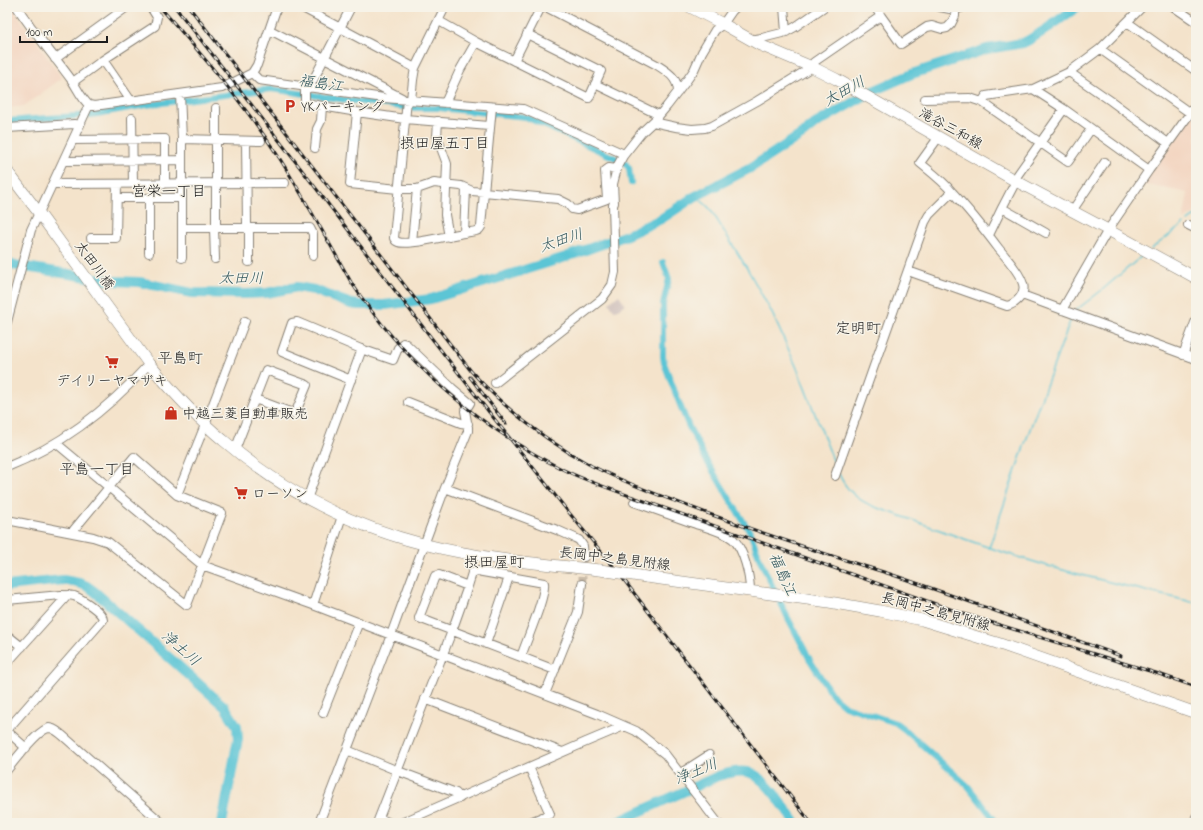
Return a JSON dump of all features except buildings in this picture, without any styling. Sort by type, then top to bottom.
[{"type":"main road","name":"滝谷三和線","points":[[690,7],[750,40],[846,85],[1015,181],[1196,278]]},
{"type":"main road","points":[[9,178],[39,213]]},
{"type":"main road","name":"太田川橋","points":[[39,213],[104,303]]},
{"type":"main road","name":"長岡中之島見附線","points":[[104,303],[149,364],[169,388],[206,425],[235,450],[272,477],[307,499],[342,516],[378,530],[424,544],[462,553],[600,570],[789,597],[861,608],[940,625],[997,643],[1196,713]]},
{"type":"street","points":[[17,7],[73,82],[88,108]]},
{"type":"street","points":[[55,59],[127,7]]},
{"type":"street","points":[[73,82],[103,60],[155,26],[157,17],[152,9],[148,7]]},
{"type":"street","points":[[7,322],[31,230],[88,108],[222,88],[252,73],[257,65],[277,7]]},
{"type":"street","points":[[301,7],[415,68]]},
{"type":"street","points":[[351,7],[325,58],[307,88],[304,100],[305,104],[357,112],[438,121],[490,122]]},
{"type":"street","points":[[444,7],[415,68],[408,101],[405,117],[394,238],[397,242],[412,242],[479,230],[481,227],[492,108]]},
{"type":"street","points":[[514,61],[540,9],[544,7],[657,65],[668,72],[676,82],[678,92]]},
{"type":"street","points":[[495,383],[602,299],[612,285],[615,268],[613,204],[617,167],[624,155],[642,132],[656,119],[678,92],[694,70],[702,52],[715,30],[723,24],[736,7]]},
{"type":"street","points":[[784,7],[786,32]]},
{"type":"street","points":[[750,40],[786,32],[795,28],[824,7]]},
{"type":"street","points":[[875,7],[901,44],[927,27],[932,26],[942,29],[947,28],[960,8],[940,7]]},
{"type":"street","points":[[982,102],[986,96],[1033,89],[1069,72],[1100,49],[1142,7]]},
{"type":"street","points":[[1174,7],[1196,22]]},
{"type":"street","points":[[1181,7],[1186,15]]},
{"type":"street","points":[[595,84],[656,119],[676,127],[692,129],[705,128],[712,126],[757,101],[812,68],[814,62],[881,16]]},
{"type":"street","points":[[438,21],[476,42],[589,98],[601,71],[527,34]]},
{"type":"street","points":[[1127,22],[1196,71]]},
{"type":"street","points":[[270,30],[408,101]]},
{"type":"street","points":[[445,103],[476,42]]},
{"type":"street","points":[[1100,49],[1190,113]]},
{"type":"street","points":[[103,60],[132,101]]},
{"type":"street","points":[[1069,72],[1112,101],[1168,143]]},
{"type":"street","points":[[252,73],[259,80],[307,88],[408,101],[523,109],[624,155]]},
{"type":"street","points":[[1033,89],[1064,109],[1149,170]]},
{"type":"street","points":[[180,95],[182,139],[182,258]]},
{"type":"street","points":[[925,99],[970,98],[982,102],[1040,144],[1068,162],[1091,129]]},
{"type":"street","points":[[1062,310],[1108,230],[1196,105]]},
{"type":"street","points":[[315,148],[322,106]]},
{"type":"street","points":[[215,259],[216,108]]},
{"type":"street","points":[[989,236],[1015,181],[1064,109]]},
{"type":"street","points":[[357,112],[350,184],[398,189],[417,189],[434,183],[447,184],[461,186],[472,191],[558,199],[568,204],[572,209],[577,210],[607,200],[605,171],[609,168],[617,167]]},
{"type":"street","points":[[132,118],[133,184]]},
{"type":"street","points":[[438,121],[437,137],[447,164],[445,215],[449,236]]},
{"type":"street","points":[[7,128],[81,123]]},
{"type":"street","points":[[908,271],[1007,306],[1013,304],[1022,295],[1024,288],[1021,279],[1010,262],[989,236],[952,192],[920,163],[938,138]]},
{"type":"street","points":[[73,140],[165,139],[165,184]]},
{"type":"street","points":[[182,139],[261,141]]},
{"type":"street","points":[[246,141],[249,233],[248,262]]},
{"type":"street","points":[[63,161],[182,160]]},
{"type":"street","points":[[1072,211],[1105,162]]},
{"type":"street","points":[[52,184],[285,183]]},
{"type":"street","points":[[91,238],[116,238],[117,184]]},
{"type":"street","points":[[412,242],[417,189]]},
{"type":"street","points":[[464,233],[466,189]]},
{"type":"street","points":[[835,476],[925,222],[929,214],[952,192]]},
{"type":"street","points":[[117,198],[182,198]]},
{"type":"street","points":[[149,199],[149,253]]},
{"type":"street","points":[[1002,208],[1046,233]]},
{"type":"street","points":[[1188,224],[1196,229]]},
{"type":"street","points":[[183,228],[310,228],[314,234],[313,256]]},
{"type":"street","points":[[1022,295],[1196,359]]},
{"type":"street","points":[[1183,355],[1196,320]]},
{"type":"street","points":[[176,495],[206,425],[244,321]]},
{"type":"street","points":[[320,823],[445,488],[468,431],[465,411],[470,402],[452,388],[406,344],[403,343],[398,348],[393,360],[297,322],[292,323],[282,352],[351,380]]},
{"type":"street","points":[[307,499],[362,349]]},
{"type":"street","points":[[7,467],[42,451],[80,427],[116,398],[149,364]]},
{"type":"street","points":[[235,450],[254,399],[266,370],[307,385],[295,414],[254,399]]},
{"type":"street","points":[[408,402],[461,423],[468,424]]},
{"type":"street","points":[[56,443],[202,565],[359,622],[597,714],[636,731],[665,754],[718,823]]},
{"type":"street","points":[[7,520],[72,532],[108,542],[187,606],[222,513],[176,495],[134,457],[72,532]]},
{"type":"street","points":[[445,488],[575,538],[579,540],[583,546],[584,557]]},
{"type":"street","points":[[634,502],[710,529],[732,539],[738,545],[754,592]]},
{"type":"street","points":[[313,605],[342,516]]},
{"type":"street","points":[[390,823],[378,820],[452,631],[472,573],[477,571],[544,583],[545,589],[521,656]]},
{"type":"street","points":[[468,586],[439,575],[435,576],[419,618],[555,670]]},
{"type":"street","points":[[486,644],[509,577]]},
{"type":"street","points":[[546,694],[578,612],[582,584]]},
{"type":"street","points":[[7,600],[61,595],[75,596],[95,609],[102,617],[102,620],[7,731],[26,748]]},
{"type":"street","points":[[7,663],[68,595]]},
{"type":"street","points":[[323,713],[359,622]]},
{"type":"street","points":[[7,635],[22,647]]},
{"type":"street","points":[[425,699],[562,752]]},
{"type":"street","points":[[401,823],[624,726]]},
{"type":"street","points":[[7,770],[42,730],[47,728],[54,729],[162,823]]},
{"type":"street","points":[[347,750],[456,793],[460,798]]},
{"type":"street","points":[[681,773],[709,754]]},
{"type":"street","points":[[528,823],[550,814],[529,767]]},
{"type":"street","points":[[1194,823],[1196,817]]},
{"type":"shaded area","points":[[7,7],[12,7],[62,78],[24,106],[7,108]]},
{"type":"shaded area","points":[[1196,110],[1196,212],[1183,220],[1188,193],[1143,184]]},
{"type":"shaded area","points":[[619,295],[625,304],[615,311],[609,303]]},
{"type":"waterway","name":"太田川","points":[[7,264],[112,281],[139,282],[192,293],[267,293],[297,287],[314,290],[351,304],[358,305],[384,305],[431,299],[566,257],[627,235],[661,219],[694,197],[752,167],[804,133],[815,124],[873,91],[912,74],[987,49],[1023,43],[1045,30],[1077,7]]},
{"type":"waterway","name":"福島江","points":[[7,121],[91,115],[146,105],[271,89],[411,108],[439,108],[526,117],[624,162],[629,168],[631,183]]},
{"type":"waterway","points":[[694,197],[704,202],[711,210],[771,311],[797,368],[835,465]]},
{"type":"waterway","points":[[1188,221],[1196,215]]},
{"type":"waterway","points":[[1151,249],[1184,224]]},
{"type":"waterway","points":[[1075,311],[1143,255]]},
{"type":"waterway","name":"福島江","points":[[663,262],[669,279],[663,304],[664,363],[689,427],[699,444],[703,455],[750,532],[761,562],[810,660],[832,695],[845,706],[896,723],[904,729],[968,786],[997,823]]},
{"type":"waterway","points":[[989,548],[1030,429],[1072,316]]},
{"type":"waterway","points":[[839,474],[849,490],[864,502],[875,507],[989,548],[1028,560],[1196,603]]},
{"type":"waterway","name":"浄土川","points":[[7,586],[63,580],[87,586],[225,707],[237,726],[238,739],[222,823]]},
{"type":"waterway","name":"浄土川","points":[[615,823],[718,776],[740,771],[748,772],[761,779],[796,823]]},
{"type":"tunnel","points":[[582,584],[584,557]]},
{"type":"railway","points":[[160,7],[223,81],[267,139],[298,189],[351,282],[371,311],[418,364],[471,411],[499,432],[560,468],[605,487],[964,614],[1156,673],[1196,687]]},
{"type":"railway","points":[[175,7],[477,397],[617,571],[811,823]]},
{"type":"railway","points":[[189,7],[471,371],[512,411],[542,435],[592,466],[669,499],[780,539],[919,584],[1121,656]]},
{"type":"railway","points":[[470,377],[506,424]]},
{"type":"place","name":"YKパーキング","points":[[290,106]]},
{"type":"place","name":"デイリーヤマザキ","points":[[112,362]]},
{"type":"place","name":"中越三菱自動車販売","points":[[171,413]]},
{"type":"place","name":"ローソン","points":[[241,493]]},
{"type":"district","name":"摂田屋五丁目","points":[[445,143]]},
{"type":"district","name":"宮栄一丁目","points":[[169,191]]},
{"type":"district","name":"定明町","points":[[858,328]]},
{"type":"district","name":"平島町","points":[[180,358]]},
{"type":"district","name":"平島一丁目","points":[[97,469]]},
{"type":"district","name":"摂田屋町","points":[[494,562]]}]
